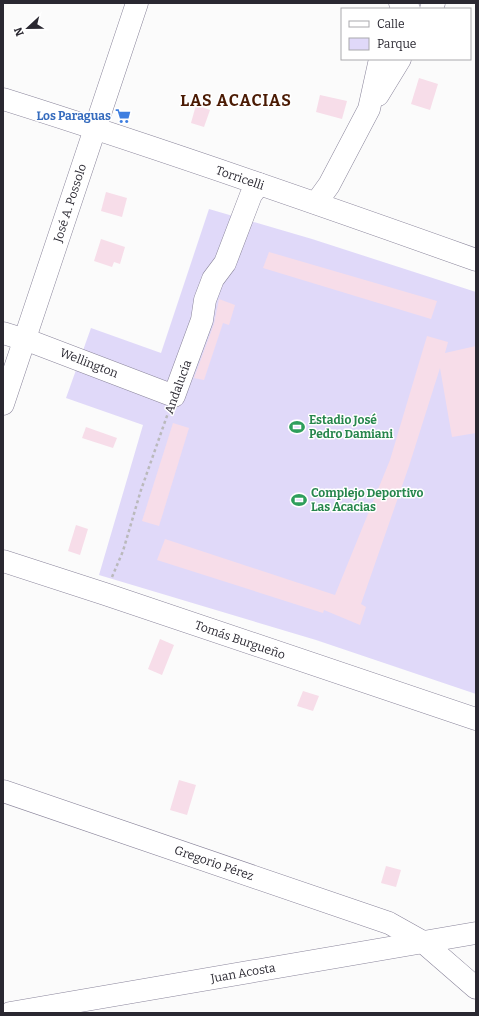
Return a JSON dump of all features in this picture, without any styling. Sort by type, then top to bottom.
[{"type":"street","name":"José A. Possolo","points":[[3,404],[137,3]]},
{"type":"street","points":[[369,109],[380,60]]},
{"type":"street","points":[[316,203],[329,185],[369,109],[399,60]]},
{"type":"street","name":"Torricelli","points":[[3,99],[95,128],[316,203],[476,260]]},
{"type":"street","name":"Andalucía","points":[[174,396],[202,320],[204,300],[213,279],[225,263],[251,195],[259,184]]},
{"type":"street","name":"Wellington","points":[[3,333],[25,339],[174,396]]},
{"type":"street","name":"Tomás Burgueño","points":[[3,561],[476,719]]},
{"type":"street","name":"Gregorio Pérez","points":[[3,791],[389,923],[423,942],[476,988]]},
{"type":"street","name":"Juan Acosta","points":[[10,1013],[36,1011],[476,933]]},
{"type":"path","name":"Andalucía","points":[[105,594],[123,551],[141,490],[174,396]]},
{"type":"green space","name":"Estadio José Pedro Damiani","points":[[209,209],[312,239],[476,292],[476,694],[316,640],[99,575],[143,425],[66,398],[91,328],[161,353]]},
{"type":"building","points":[[419,78],[438,84],[430,110],[411,104]]},
{"type":"building","points":[[320,95],[347,101],[342,119],[316,112]]},
{"type":"building","points":[[196,105],[210,110],[204,127],[191,123]]},
{"type":"building","points":[[106,192],[127,198],[122,217],[101,211]]},
{"type":"building","points":[[101,239],[125,247],[120,264],[114,262],[112,267],[94,261]]},
{"type":"building","points":[[269,252],[437,301],[431,319],[263,268]]},
{"type":"building","points":[[219,299],[235,305],[229,325],[223,323],[204,380],[194,378],[214,324]]},
{"type":"building","points":[[427,336],[448,342],[445,353],[476,346],[476,433],[452,437],[440,368],[409,466],[361,604],[366,607],[360,625],[324,610],[323,613],[157,560],[165,539],[335,595],[390,460]]},
{"type":"building","points":[[173,423],[189,428],[159,526],[142,521]]},
{"type":"building","points":[[86,427],[117,438],[113,448],[82,438]]},
{"type":"building","points":[[76,525],[88,529],[80,555],[68,551]]},
{"type":"building","points":[[160,639],[174,645],[162,675],[148,669]]},
{"type":"building","points":[[303,691],[319,696],[313,711],[297,706]]},
{"type":"building","points":[[179,780],[196,785],[187,815],[170,810]]},
{"type":"building","points":[[386,866],[401,870],[396,887],[381,883]]},
{"type":"place","name":"Los Paraguas","points":[[123,116]]},
{"type":"place","name":"Estadio José Pedro Damiani","points":[[297,427]]},
{"type":"place","name":"Complejo Deportivo Las Acacias","points":[[299,500]]},
{"type":"district","name":"LAS ACACIAS","points":[[236,100]]}]
